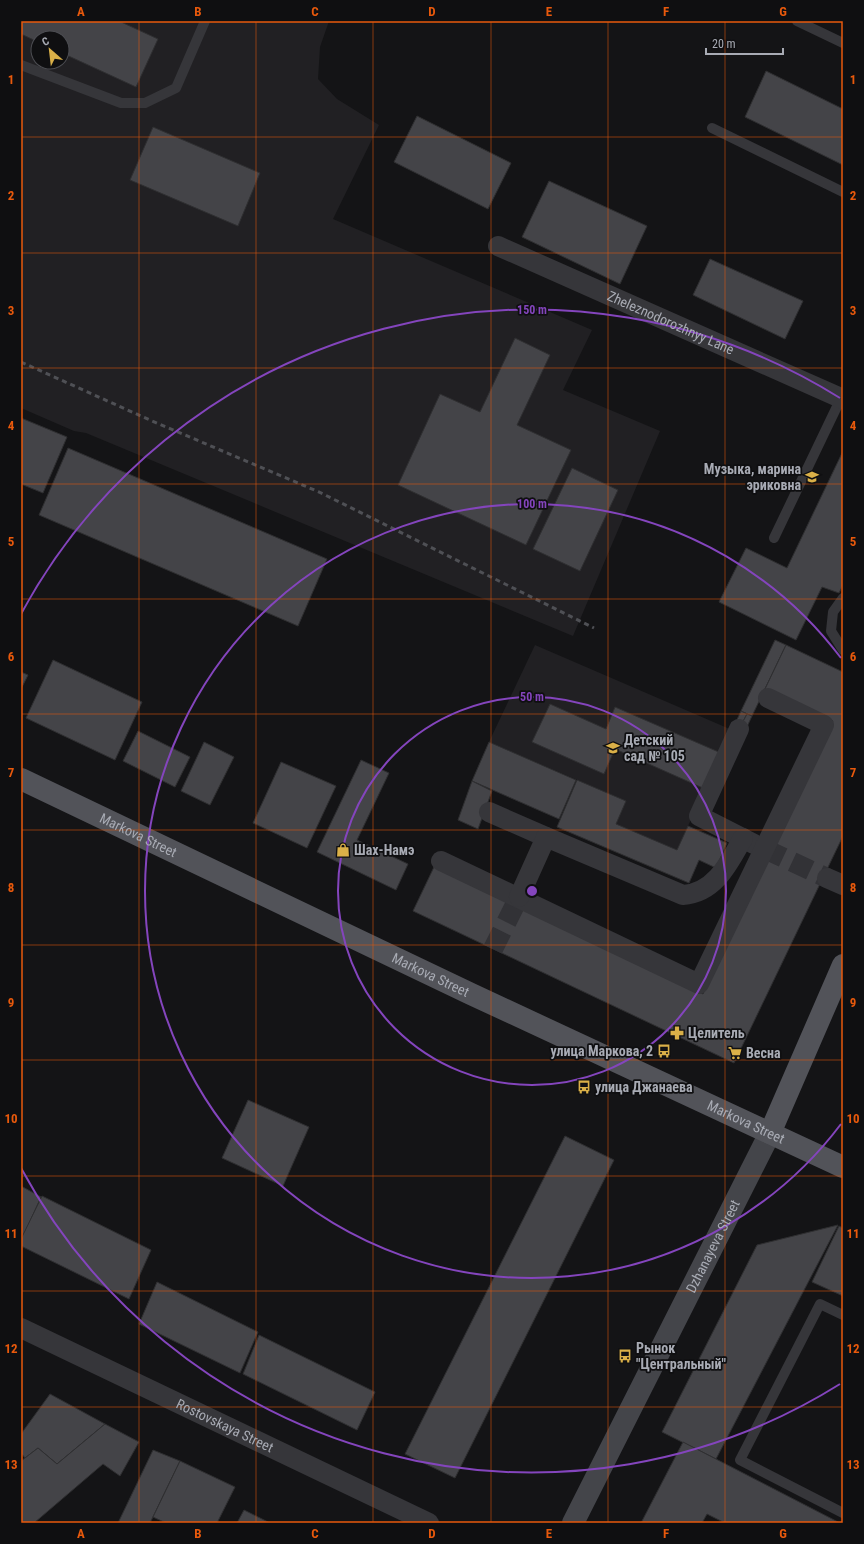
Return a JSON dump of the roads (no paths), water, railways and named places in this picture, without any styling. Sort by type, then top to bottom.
[{"type":"main road","name":"Markova Street","points":[[21,779],[471,994],[843,1166]]},
{"type":"main road","name":"Dzhanayeva Street","points":[[770,1133],[843,965]]},
{"type":"street","name":"Zheleznodorozhnyy Lane","points":[[498,246],[842,397]]},
{"type":"street","points":[[441,861],[699,984],[824,725],[768,698]]},
{"type":"street","points":[[740,729],[700,807],[699,816],[764,848]]},
{"type":"street","points":[[489,812],[683,896],[693,895],[719,878],[729,864],[743,838]]},
{"type":"street","points":[[518,898],[546,837]]},
{"type":"street","name":"Dzhanayeva Street","points":[[573,1523],[770,1133]]},
{"type":"street","name":"Rostovskaya Street","points":[[21,1328],[429,1523]]},
{"type":"lane","points":[[21,65],[121,103],[145,104],[176,88],[205,21]]},
{"type":"lane","points":[[797,21],[843,43]]},
{"type":"lane","points":[[712,128],[843,192]]},
{"type":"lane","points":[[774,538],[842,397]]},
{"type":"lane","points":[[843,598],[833,612],[831,631],[843,650]]},
{"type":"lane","points":[[843,1315],[820,1304],[740,1460],[843,1513]]},
{"type":"tunnel","points":[[765,849],[827,878]]},
{"type":"tunnel","points":[[493,949],[519,897]]},
{"type":"railway","points":[[21,362],[152,421],[319,492],[594,628]]},
{"type":"place","name":"Музыка, марина эриковна","points":[[812,477]]},
{"type":"place","name":"Детский сад № 105","points":[[613,748]]},
{"type":"place","name":"Шах-Намэ","points":[[343,850]]},
{"type":"place","name":"Целитель","points":[[677,1033]]},
{"type":"place","name":"улица Маркова, 2","points":[[664,1051]]},
{"type":"place","name":"Весна","points":[[735,1053]]},
{"type":"place","name":"улица Джанаева","points":[[584,1087]]},
{"type":"place","name":"Рынок \"Центральный\"","points":[[625,1356]]}]
